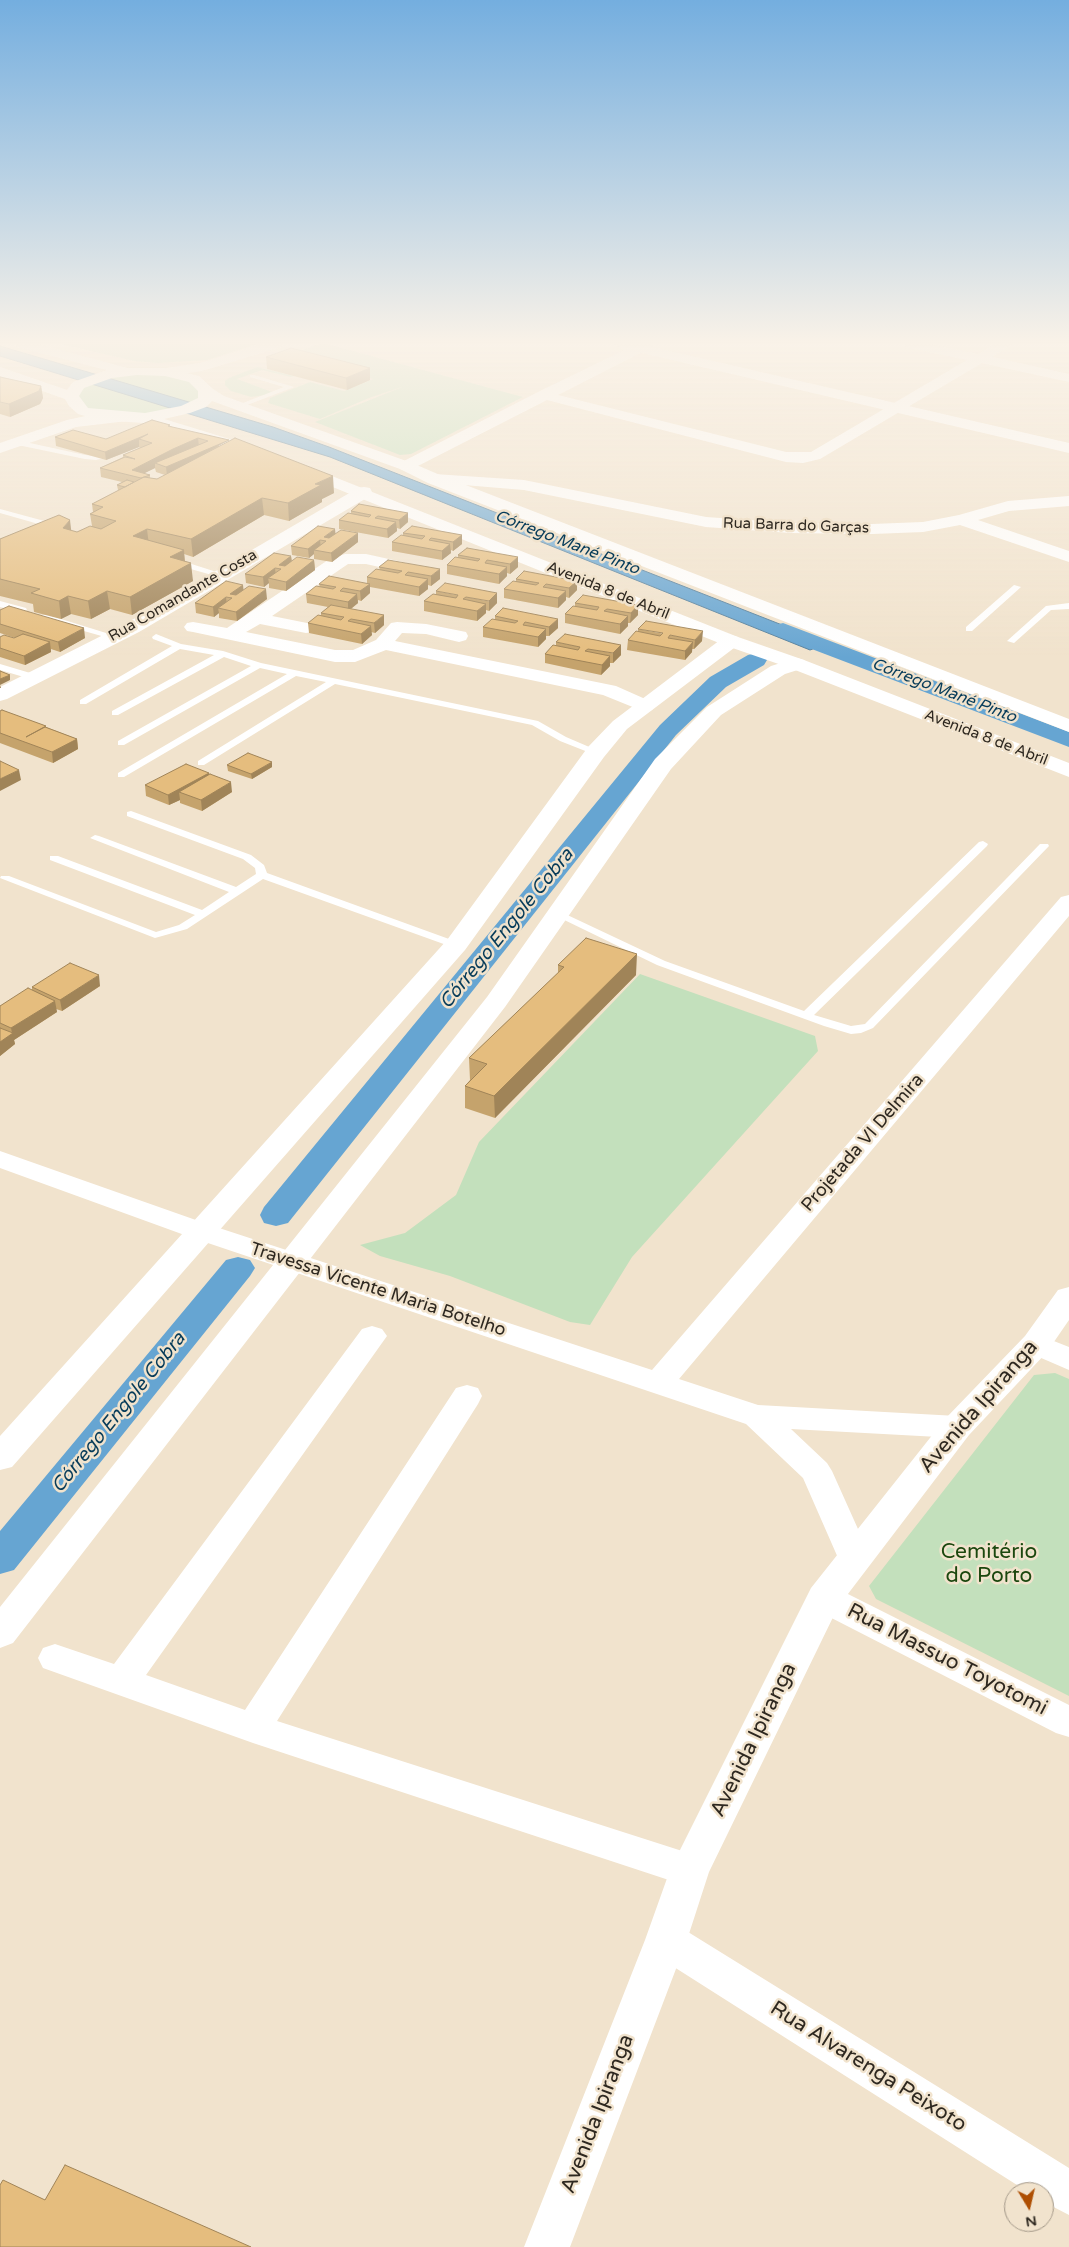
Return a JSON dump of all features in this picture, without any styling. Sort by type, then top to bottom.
[{"type":"street","points":[[359,449],[1069,726]]},
{"type":"street","points":[[406,466],[439,449]]},
{"type":"street","points":[[754,449],[786,457],[803,458],[814,456],[826,449]]},
{"type":"street","name":"Avenida 8 de Abril","points":[[281,461],[364,492],[731,641],[797,664],[1069,771]]},
{"type":"street","name":"Rua Barra do Garças","points":[[434,479],[524,485],[706,522],[791,528],[872,529],[922,527],[961,520],[1008,506],[1069,500]]},
{"type":"street","points":[[493,502],[524,485]]},
{"type":"street","name":"Rua Comandante Costa","points":[[0,695],[114,637],[364,492]]},
{"type":"street","points":[[961,520],[1069,557]]},
{"type":"street","points":[[231,634],[258,618],[334,564],[345,559],[366,559],[423,571]]},
{"type":"street","points":[[258,618],[306,628]]},
{"type":"street","points":[[193,628],[335,656],[355,656],[383,644],[397,627],[426,629],[459,636]]},
{"type":"street","points":[[0,1458],[456,945],[596,752],[620,725],[662,691],[731,641]]},
{"type":"street","points":[[383,644],[610,690],[645,706]]},
{"type":"street","points":[[0,1632],[496,1002],[670,757],[714,711],[778,670],[797,664]]},
{"type":"street","name":"Projetada VI Delmira","points":[[657,1384],[1069,902]]},
{"type":"street","name":"Travessa Vicente Maria Botelho","points":[[0,1159],[200,1231],[757,1416],[957,1427]]},
{"type":"street","name":"Avenida Ipiranga","points":[[547,2247],[666,1940],[690,1870],[824,1598],[957,1427],[1053,1351],[1069,1297]]},
{"type":"street","points":[[122,1681],[372,1336]]},
{"type":"street","points":[[253,1728],[467,1396]]},
{"type":"street","name":"Travessa Vicente Maria Botelho","points":[[757,1416],[816,1471],[854,1558]]},
{"type":"street","name":"Rua Massuo Toyotomi","points":[[824,1598],[1069,1722]]},
{"type":"street","points":[[55,1658],[253,1728],[690,1870]]},
{"type":"street","name":"Rua Alvarenga Peixoto","points":[[666,1940],[1069,2193]]},
{"type":"lane","points":[[50,449],[90,457],[106,456],[124,451]]},
{"type":"lane","points":[[0,511],[63,529]]},
{"type":"lane","points":[[165,558],[222,575]]},
{"type":"lane","points":[[969,629],[1017,587]]},
{"type":"lane","points":[[0,604],[29,612]]},
{"type":"lane","points":[[1012,640],[1049,608],[1069,606]]},
{"type":"lane","points":[[38,615],[114,637]]},
{"type":"lane","points":[[156,637],[180,646],[223,654],[294,673],[536,723],[563,739],[596,752]]},
{"type":"lane","points":[[83,702],[180,646]]},
{"type":"lane","points":[[115,714],[223,654]]},
{"type":"lane","points":[[121,743],[259,665]]},
{"type":"lane","points":[[0,667],[34,677]]},
{"type":"lane","points":[[121,775],[294,673]]},
{"type":"lane","points":[[201,762],[333,681]]},
{"type":"lane","points":[[130,814],[247,857],[260,867],[262,875]]},
{"type":"lane","points":[[95,838],[238,892]]},
{"type":"lane","points":[[806,1016],[983,844]]},
{"type":"lane","points":[[557,914],[661,963],[806,1016],[851,1030],[861,1029],[869,1026],[1044,846]]},
{"type":"lane","points":[[54,858],[203,914]]},
{"type":"lane","points":[[262,875],[456,945]]},
{"type":"lane","points":[[6,878],[155,935],[183,927],[262,875]]},
{"type":"green space","points":[[384,449],[421,449],[411,454],[400,455]]},
{"type":"green space","points":[[640,974],[815,1036],[818,1051],[632,1257],[590,1325],[570,1322],[450,1276],[380,1256],[360,1245],[405,1233],[456,1195],[479,1142]]},
{"type":"green space","name":"Cemitério do Porto","points":[[1055,1373],[1069,1379],[1069,1696],[876,1599],[869,1586],[1034,1375]]},
{"type":"water","name":"Córrego Mané Pinto","points":[[303,449],[334,449],[828,643],[810,650],[330,457]]},
{"type":"building","points":[[95,449],[113,449],[105,452]]},
{"type":"building","points":[[138,449],[173,449],[132,470],[150,475],[141,478],[100,468],[125,457],[135,459],[123,455]]},
{"type":"building","points":[[189,449],[208,449],[166,467],[155,463]]},
{"type":"building","points":[[214,449],[263,449],[333,476],[315,484],[321,485],[288,503],[262,498],[191,539],[147,529],[133,536],[184,550],[170,557],[191,563],[130,597],[107,591],[88,601],[68,596],[59,601],[31,593],[40,589],[0,579],[0,539],[59,515],[70,520],[63,528],[77,532],[90,526],[101,529],[116,521],[90,514],[103,507],[92,504],[144,477],[157,479]]},
{"type":"building","points":[[127,480],[134,482],[125,487],[117,485]]},
{"type":"building","points":[[359,504],[408,513],[399,520],[378,516],[375,518],[396,522],[387,529],[339,520],[348,513],[369,517],[371,515],[351,511]]},
{"type":"building","points":[[318,526],[335,529],[324,537],[329,538],[341,530],[358,533],[331,553],[314,550],[326,541],[320,540],[308,549],[291,546]]},
{"type":"building","points":[[412,526],[462,535],[453,542],[431,538],[429,540],[450,544],[442,551],[392,542],[401,535],[422,539],[425,536],[403,533]]},
{"type":"building","points":[[467,548],[518,557],[510,564],[487,560],[485,563],[507,567],[499,574],[447,565],[455,557],[478,561],[480,559],[458,555]]},
{"type":"building","points":[[274,553],[291,556],[279,565],[285,566],[297,557],[314,560],[286,582],[268,578],[281,569],[275,568],[263,577],[245,574]]},
{"type":"building","points":[[388,560],[440,569],[431,576],[408,572],[405,575],[428,579],[419,587],[367,577],[376,569],[398,573],[402,571],[379,567]]},
{"type":"building","points":[[524,571],[577,581],[569,588],[546,584],[543,587],[566,591],[558,598],[504,589],[513,581],[536,585],[539,583],[516,579]]},
{"type":"building","points":[[329,576],[370,584],[360,591],[343,588],[340,591],[357,594],[348,602],[306,594],[316,586],[333,589],[336,587],[319,584]]},
{"type":"building","points":[[226,581],[243,585],[230,594],[236,595],[249,586],[266,589],[236,612],[218,608],[232,598],[226,597],[213,607],[195,603]]},
{"type":"building","points":[[445,583],[497,593],[489,601],[466,597],[463,599],[486,604],[477,611],[424,601],[433,594],[456,598],[458,595],[436,591]]},
{"type":"building","points":[[583,595],[638,605],[631,613],[607,609],[604,611],[628,616],[620,624],[565,614],[573,606],[597,610],[599,607],[575,603]]},
{"type":"building","points":[[331,605],[384,615],[374,623],[351,619],[348,621],[371,626],[361,634],[308,623],[318,615],[341,620],[344,617],[321,613]]},
{"type":"building","points":[[9,606],[84,628],[58,642],[0,624],[0,610]]},
{"type":"building","points":[[503,608],[558,619],[549,627],[525,622],[523,625],[546,629],[538,637],[483,627],[492,619],[515,623],[518,621],[495,616]]},
{"type":"building","points":[[646,621],[703,631],[695,640],[670,635],[668,638],[693,642],[685,651],[628,640],[636,631],[660,636],[663,633],[638,629]]},
{"type":"building","points":[[23,634],[50,642],[24,656],[0,648],[0,637],[4,635],[14,638]]},
{"type":"building","points":[[565,634],[621,645],[613,653],[588,649],[585,651],[610,656],[602,665],[545,654],[553,645],[578,650],[580,647],[556,642]]},
{"type":"building","points":[[0,671],[10,675],[0,679]]},
{"type":"building","points":[[2,710],[46,726],[26,737],[45,727],[77,739],[52,752],[0,733],[0,711]]},
{"type":"building","points":[[248,753],[272,762],[251,774],[227,765]]},
{"type":"building","points":[[0,761],[19,770],[0,779]]},
{"type":"building","points":[[186,764],[209,773],[168,795],[145,785]]},
{"type":"building","points":[[210,774],[231,782],[201,800],[179,792]]},
{"type":"building","points":[[586,938],[637,954],[494,1096],[465,1086],[487,1064],[469,1058],[564,967],[558,965]]},
{"type":"building","points":[[70,963],[99,975],[60,1000],[32,987]]},
{"type":"building","points":[[28,988],[55,1001],[11,1028],[0,1023],[0,1006]]},
{"type":"building","points":[[0,1028],[13,1033],[0,1042]]},
{"type":"building","points":[[65,2165],[251,2247],[0,2247],[0,2185],[3,2180],[45,2200]]},
{"type":"waterway","name":"Córrego Mané Pinto","points":[[783,630],[1069,740]]},
{"type":"waterway","name":"Córrego Engole Cobra","points":[[276,1215],[668,730],[718,682],[756,660]]},
{"type":"waterway","name":"Córrego Engole Cobra","points":[[0,1559],[238,1268]]}]
